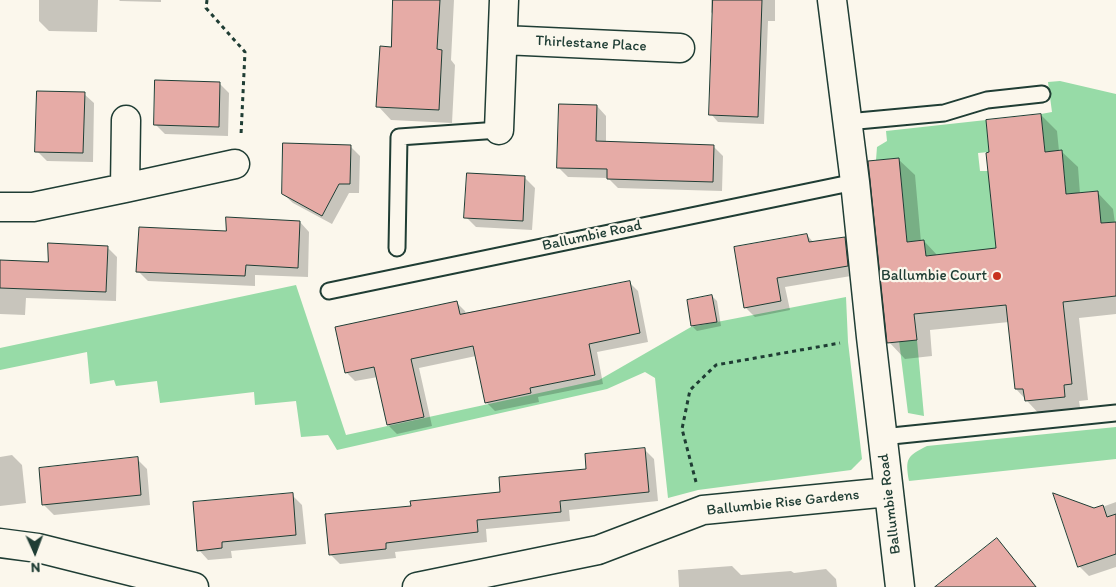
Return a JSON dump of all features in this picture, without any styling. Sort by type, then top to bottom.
[{"type":"street","points":[[499,130],[504,0]]},
{"type":"street","name":"Ballumbie Road","points":[[832,0],[855,182],[900,587]]},
{"type":"street","name":"Thirlestane Place","points":[[503,40],[680,48]]},
{"type":"street","points":[[125,188],[126,120]]},
{"type":"street","points":[[0,206],[33,207],[235,164]]},
{"type":"street","name":"Ballumbie Rise Gardens","points":[[417,587],[482,581],[598,550],[703,510],[889,492]]},
{"type":"street","points":[[0,543],[38,548],[194,587]]},
{"type":"lane","points":[[847,122],[944,113],[986,100],[1042,94]]},
{"type":"lane","points":[[397,248],[399,137],[499,130]]},
{"type":"lane","name":"Ballumbie Road","points":[[328,291],[855,182]]},
{"type":"lane","points":[[882,437],[1116,413]]},
{"type":"path","points":[[207,0],[206,8],[244,52],[241,139],[235,164]]},
{"type":"path","points":[[703,510],[682,429],[690,390],[716,365],[871,338]]},
{"type":"green space","points":[[1060,81],[1116,94],[1116,222],[1101,223],[1097,191],[1066,194],[1062,150],[1045,152],[1041,114],[1052,112],[1048,82]]},
{"type":"green space","points":[[986,120],[989,152],[978,153],[980,171],[992,171],[990,191],[994,231],[998,231],[1000,248],[926,256],[924,240],[907,242],[899,158],[876,160],[877,147],[887,141],[886,131]]},
{"type":"green space","points":[[296,285],[346,435],[599,380],[691,327],[846,297],[848,342],[862,459],[851,470],[698,490],[668,498],[655,378],[645,372],[607,389],[337,450],[328,435],[301,437],[296,401],[255,405],[254,392],[160,403],[157,381],[116,386],[114,380],[90,384],[87,352],[0,370],[0,348]]},
{"type":"green space","points":[[917,340],[924,416],[908,413],[899,341]]},
{"type":"green space","points":[[1116,427],[1116,459],[909,481],[907,467],[911,455],[927,446]]},
{"type":"building","points":[[393,0],[440,0],[437,49],[442,50],[439,110],[376,107],[380,46],[391,47]]},
{"type":"building","points":[[713,0],[762,0],[758,117],[709,115]]},
{"type":"building","points":[[155,80],[220,82],[219,127],[154,125]]},
{"type":"building","points":[[37,91],[85,92],[83,153],[35,152]]},
{"type":"building","points":[[559,104],[597,105],[596,141],[714,145],[713,182],[607,179],[607,169],[557,168]]},
{"type":"building","name":"Ballumbie Court","points":[[1041,114],[1045,152],[1062,150],[1066,194],[1098,191],[1101,223],[1116,222],[1116,296],[1063,302],[1072,384],[1064,385],[1065,397],[1025,401],[1023,389],[1015,389],[1006,305],[914,314],[917,340],[887,343],[868,161],[899,158],[907,242],[924,240],[926,256],[996,248],[986,153],[989,152],[986,120]]},
{"type":"building","points":[[283,143],[351,145],[350,184],[339,184],[322,216],[282,194]]},
{"type":"building","points":[[467,173],[525,176],[523,221],[464,218]]},
{"type":"building","points":[[226,217],[300,221],[298,268],[246,265],[245,276],[136,272],[139,227],[226,231]]},
{"type":"building","points":[[807,234],[809,242],[845,237],[848,266],[777,278],[781,301],[744,308],[734,247]]},
{"type":"building","points":[[48,243],[108,246],[106,292],[0,288],[0,260],[48,262]]},
{"type":"building","points":[[630,281],[640,333],[589,344],[595,375],[530,388],[531,393],[485,403],[473,346],[411,359],[424,417],[387,425],[374,367],[345,373],[335,327],[457,301],[460,314]]},
{"type":"building","points":[[712,295],[717,322],[691,326],[687,300]]},
{"type":"building","points":[[645,448],[649,492],[560,501],[561,512],[477,520],[478,532],[386,543],[386,549],[329,555],[325,514],[411,506],[410,501],[500,492],[499,477],[586,469],[585,454]]},
{"type":"building","points":[[138,457],[141,495],[42,505],[39,468]]},
{"type":"building","points":[[293,493],[296,535],[222,542],[222,548],[197,551],[193,502]]},
{"type":"building","points":[[1053,493],[1094,508],[1103,505],[1107,517],[1116,514],[1116,554],[1078,567]]},
{"type":"building","points":[[997,538],[1036,587],[935,587]]},
{"type":"place","name":"Ballumbie Court","points":[[997,276]]}]
